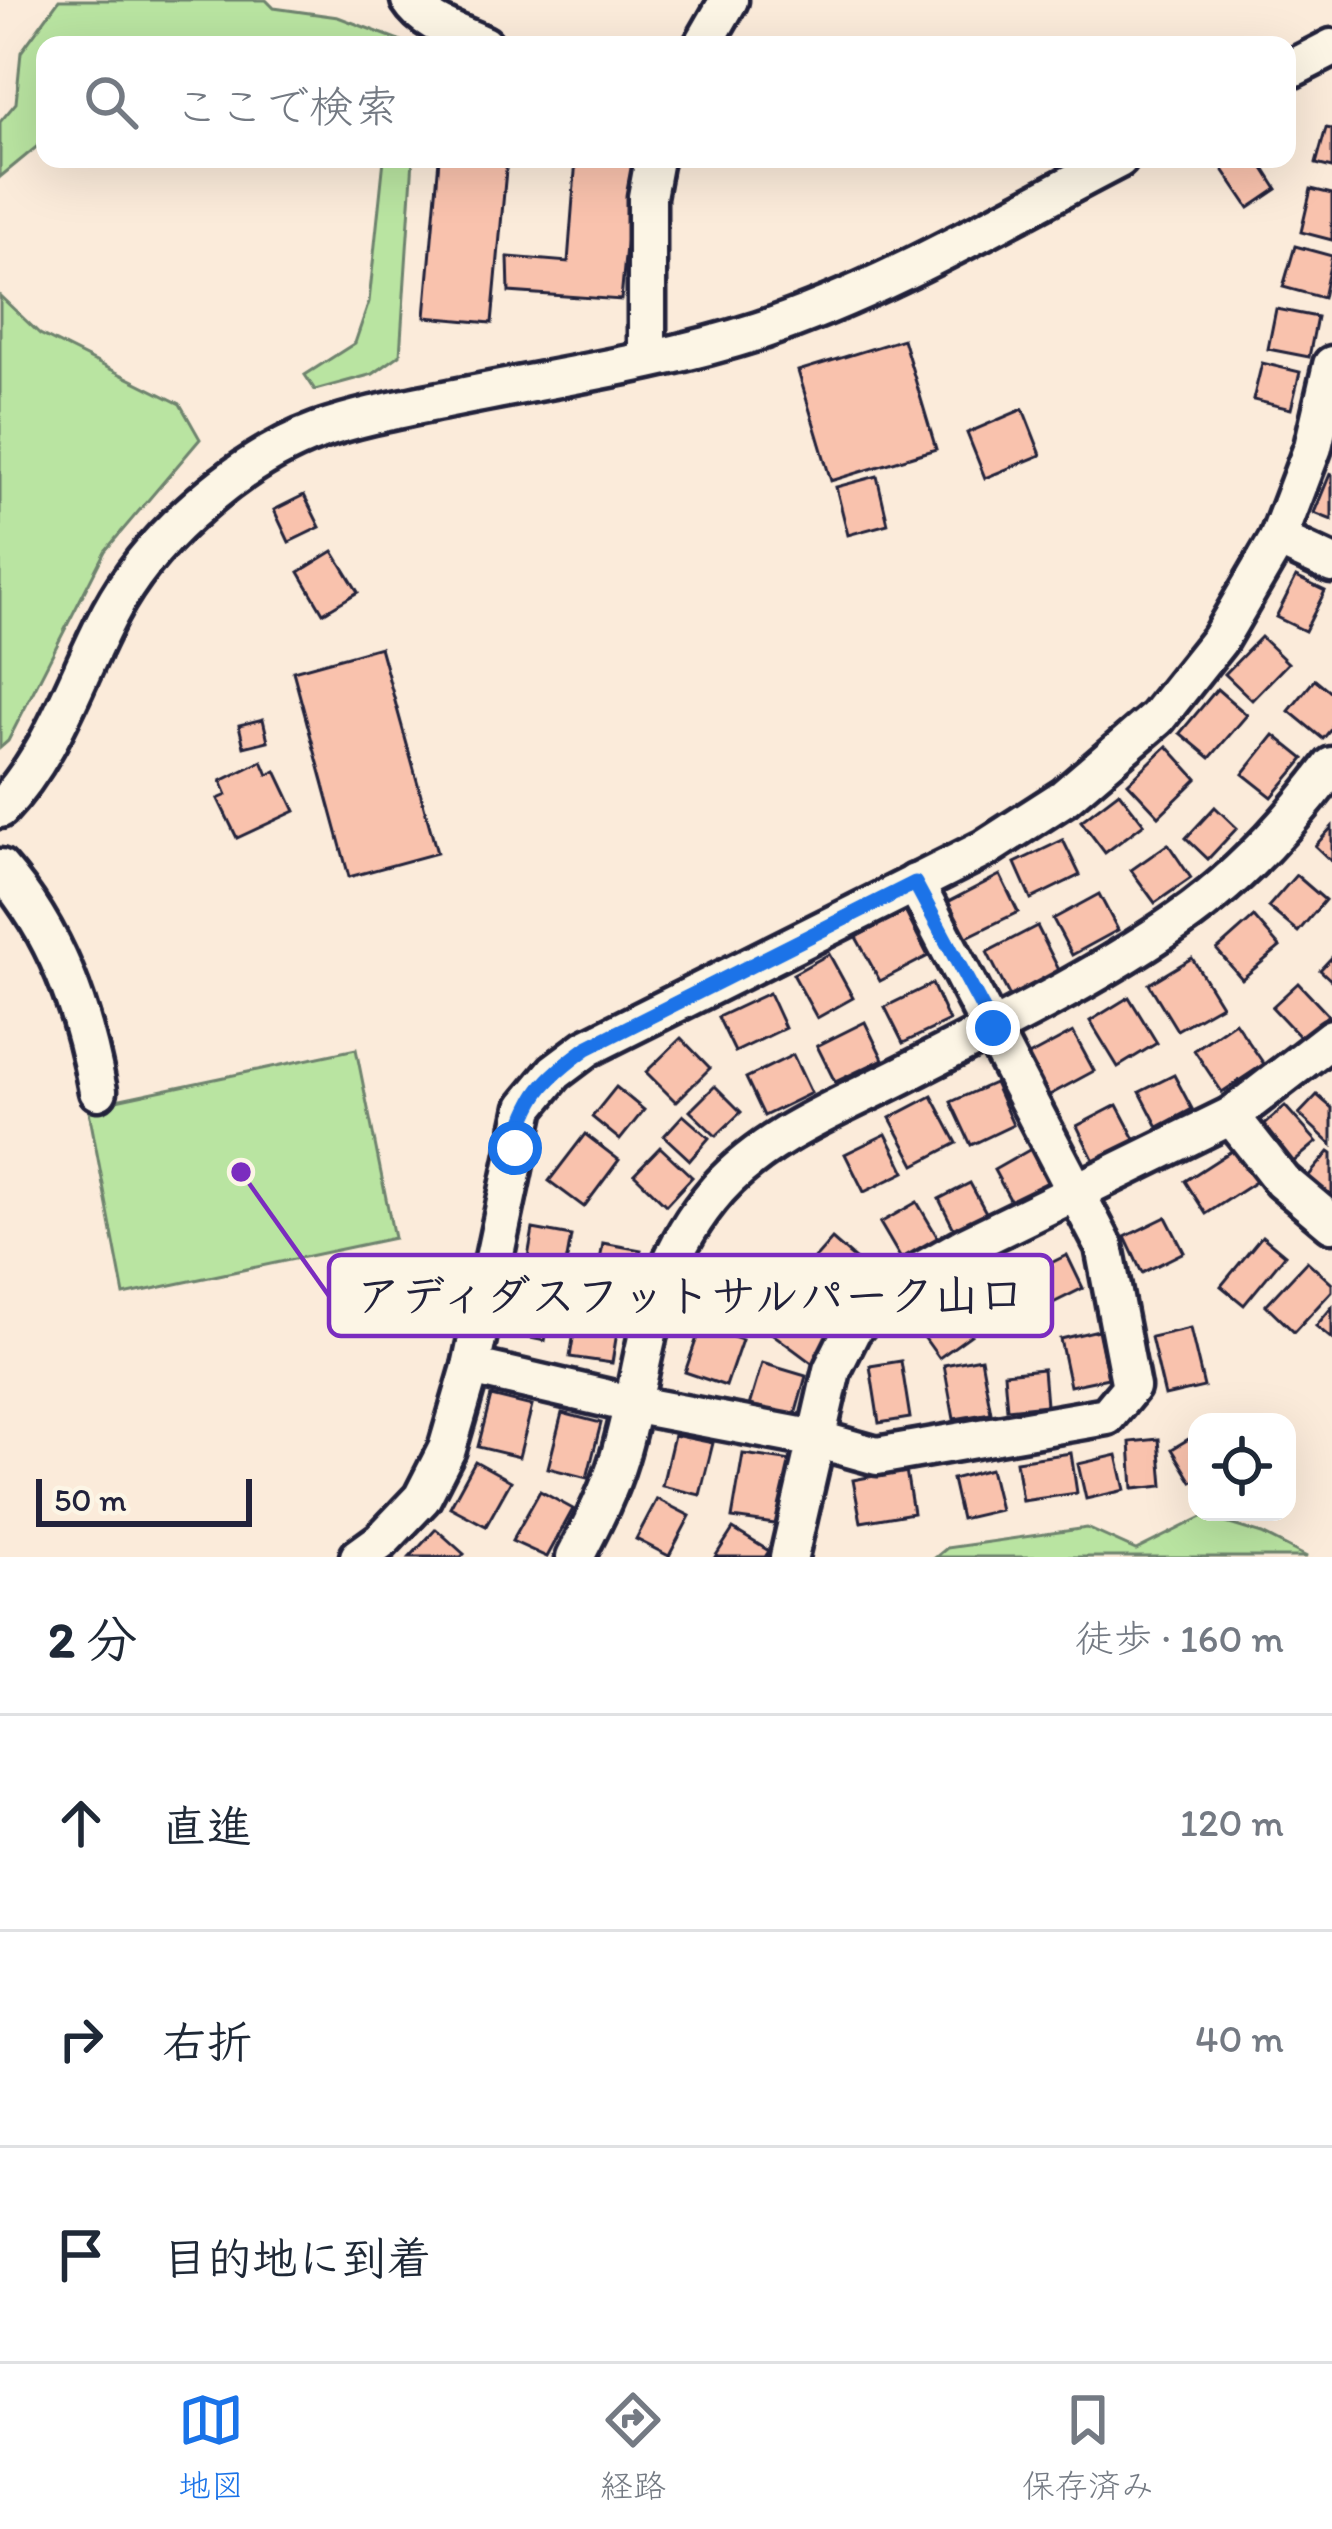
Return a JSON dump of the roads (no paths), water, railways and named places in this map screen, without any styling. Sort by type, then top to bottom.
[{"type":"street","points":[[410,0],[438,24],[464,36]]},
{"type":"street","points":[[708,36],[729,0]]},
{"type":"street","points":[[1296,66],[1332,48]]},
{"type":"street","points":[[647,359],[647,197],[652,168]]},
{"type":"street","points":[[0,809],[46,751],[111,610],[146,560],[188,515],[239,474],[316,431],[385,412],[757,332],[860,293],[1101,168]]},
{"type":"street","points":[[359,1557],[422,1498],[447,1448],[471,1367],[526,1107],[555,1072],[587,1048],[986,848],[1065,797],[1157,718],[1219,640],[1278,539],[1313,447],[1332,365]]},
{"type":"street","points":[[1278,539],[1332,564]]},
{"type":"street","points":[[574,1557],[604,1502],[650,1316],[672,1255],[718,1190],[762,1148],[1072,986],[1181,919],[1288,819],[1332,766]]},
{"type":"street","points":[[0,868],[20,890],[65,969],[86,1029],[98,1091]]},
{"type":"street","points":[[471,1367],[878,1456],[1107,1417],[1131,1387],[1103,1246],[915,883]]},
{"type":"street","points":[[789,1557],[832,1370],[852,1330],[888,1290],[968,1245],[1231,1116],[1332,1038]]},
{"type":"street","points":[[1231,1116],[1282,1181],[1332,1223]]},
{"type":"place","name":"アディダスフットサルパーク山口","points":[[241,1172]]}]
